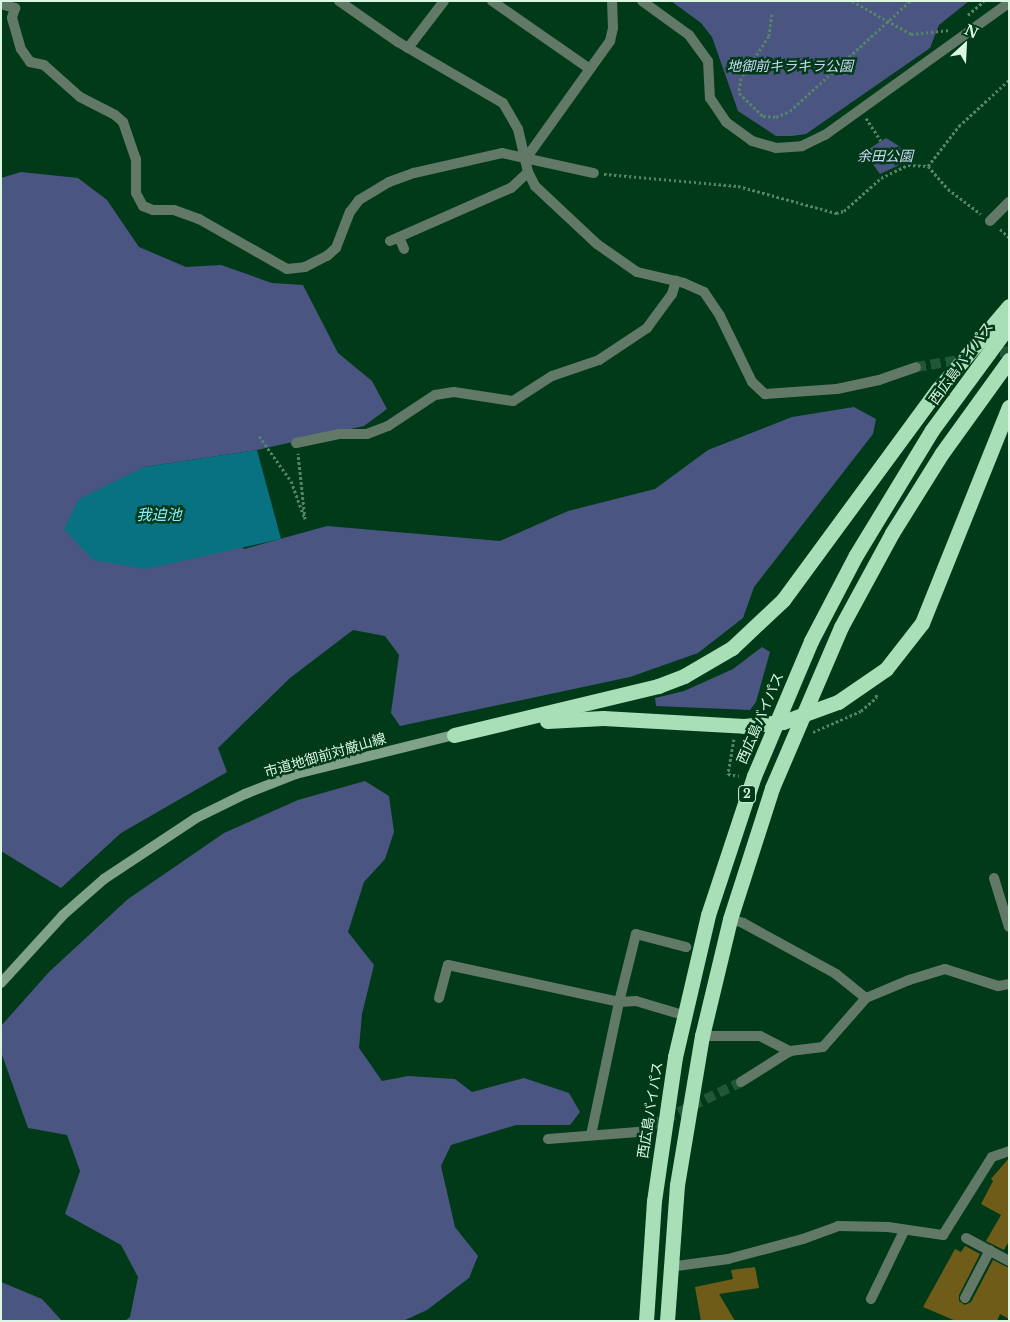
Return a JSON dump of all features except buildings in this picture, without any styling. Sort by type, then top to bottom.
[{"type":"highway","points":[[454,735],[658,686],[709,663],[760,624],[782,600],[939,388],[1009,306]]},
{"type":"highway","name":"西広島バイパス","points":[[646,1321],[657,1172],[683,1015],[708,915],[737,822],[772,730],[811,642],[856,555],[905,471],[1009,325]]},
{"type":"highway","name":"2","points":[[667,1321],[669,1267],[677,1185],[702,1036],[730,919],[772,788],[841,627],[892,533],[942,453],[1009,360]]},
{"type":"highway","points":[[454,735],[523,723],[603,718],[744,726],[783,722],[838,702],[871,681],[900,654],[932,606],[1009,406]]},
{"type":"street","points":[[339,1],[408,48],[503,103],[518,129],[527,158],[528,172],[535,186],[557,208],[617,260],[637,272],[676,281],[704,292],[720,316],[752,382],[765,394],[837,389],[879,380],[916,367]]},
{"type":"street","points":[[408,48],[444,1]]},
{"type":"street","points":[[492,1],[590,69]]},
{"type":"street","points":[[527,158],[610,41],[613,28],[612,1]]},
{"type":"street","points":[[642,1],[689,35],[708,61],[710,98],[726,122],[752,141],[776,148],[802,146],[824,135],[1009,3]]},
{"type":"street","points":[[1,4],[17,5],[12,18],[21,49],[30,62],[44,65],[80,96],[114,115],[122,122],[136,159],[136,193],[144,206],[153,210],[174,210],[199,219],[287,269],[305,267],[327,256],[336,248],[350,212],[359,200],[389,182],[438,165],[488,154],[514,153],[527,158],[594,173]]},
{"type":"street","points":[[404,249],[394,239],[511,188],[528,172]]},
{"type":"street","points":[[990,221],[1009,202]]},
{"type":"street","points":[[296,443],[340,434],[367,434],[388,426],[435,395],[454,392],[513,400],[523,396],[552,376],[599,360],[647,328],[672,294],[676,281]]},
{"type":"street","name":"市道地御前対厳山線","points":[[1,983],[63,915],[104,879],[196,818],[245,794],[296,774],[454,735]]},
{"type":"street","points":[[994,878],[1009,927]]},
{"type":"street","points":[[730,919],[743,923],[836,974],[866,998]]},
{"type":"street","points":[[591,1134],[619,1002],[636,934],[686,947]]},
{"type":"street","points":[[438,998],[448,965],[619,1002],[636,1001],[683,1015]]},
{"type":"street","points":[[740,1082],[790,1050],[823,1047],[866,998],[944,969],[998,986],[1009,984]]},
{"type":"street","points":[[702,1036],[760,1036],[790,1050]]},
{"type":"street","points":[[548,1139],[591,1134],[638,1132]]},
{"type":"street","points":[[669,1267],[728,1259],[803,1239],[838,1226],[888,1227],[904,1231],[943,1235],[992,1157],[1009,1151]]},
{"type":"street","points":[[871,1299],[904,1231]]},
{"type":"street","points":[[966,1238],[1009,1261]]},
{"type":"street","points":[[965,1298],[990,1250]]},
{"type":"path","points":[[852,1],[911,34],[950,30],[957,24]]},
{"type":"path","points":[[772,14],[769,36],[741,78],[739,93],[763,116],[776,117],[790,111],[910,1]]},
{"type":"path","points":[[964,18],[984,1]]},
{"type":"path","points":[[752,60],[757,67]]},
{"type":"path","points":[[928,166],[959,126],[1009,80]]},
{"type":"path","points":[[860,110],[881,141]]},
{"type":"path","points":[[594,173],[738,186],[836,213],[844,211],[881,178],[908,165],[928,166],[948,189],[990,221]]},
{"type":"path","points":[[259,436],[291,481],[305,519],[296,443]]},
{"type":"path","points":[[808,734],[851,717],[877,697]]},
{"type":"path","points":[[733,740],[728,774],[740,776]]},
{"type":"green space","name":"地御前キラキラ公園","points":[[671,1],[969,1],[939,25],[930,48],[806,134],[776,136],[738,111],[712,37],[701,23]]},
{"type":"green space","name":"余田公園","points":[[886,138],[899,146],[910,160],[880,174],[864,152]]},
{"type":"green space","points":[[21,172],[78,178],[107,200],[139,247],[186,267],[221,265],[272,283],[303,285],[338,353],[372,381],[387,409],[364,426],[257,450],[144,467],[244,549],[327,526],[500,541],[568,511],[655,489],[708,450],[792,417],[854,407],[876,419],[873,434],[754,587],[743,618],[698,653],[630,677],[400,726],[391,713],[399,655],[385,636],[353,630],[290,678],[218,748],[227,772],[121,833],[61,888],[1,851],[1,178]]},
{"type":"green space","points":[[762,647],[770,652],[756,702],[750,710],[656,706],[655,698],[684,691],[733,669]]},
{"type":"green space","points":[[365,781],[389,796],[394,832],[385,859],[364,882],[348,932],[374,965],[362,1014],[359,1048],[382,1081],[408,1076],[455,1079],[472,1092],[524,1078],[569,1093],[580,1112],[570,1125],[516,1125],[451,1145],[441,1166],[455,1227],[478,1256],[469,1278],[427,1310],[403,1321],[125,1321],[130,1317],[138,1277],[121,1245],[65,1214],[80,1171],[67,1135],[28,1128],[1,1052],[1,1026],[49,972],[128,899],[224,833],[298,800]]},
{"type":"green space","points":[[1,1282],[42,1299],[62,1321],[1,1321]]},
{"type":"water","name":"我迫池","points":[[257,450],[281,539],[146,569],[93,560],[64,529],[79,499],[144,467]]},
{"type":"tunnel","points":[[985,355],[1009,351]]},
{"type":"tunnel","points":[[916,367],[966,359]]},
{"type":"tunnel","points":[[638,1132],[741,1082]]}]
